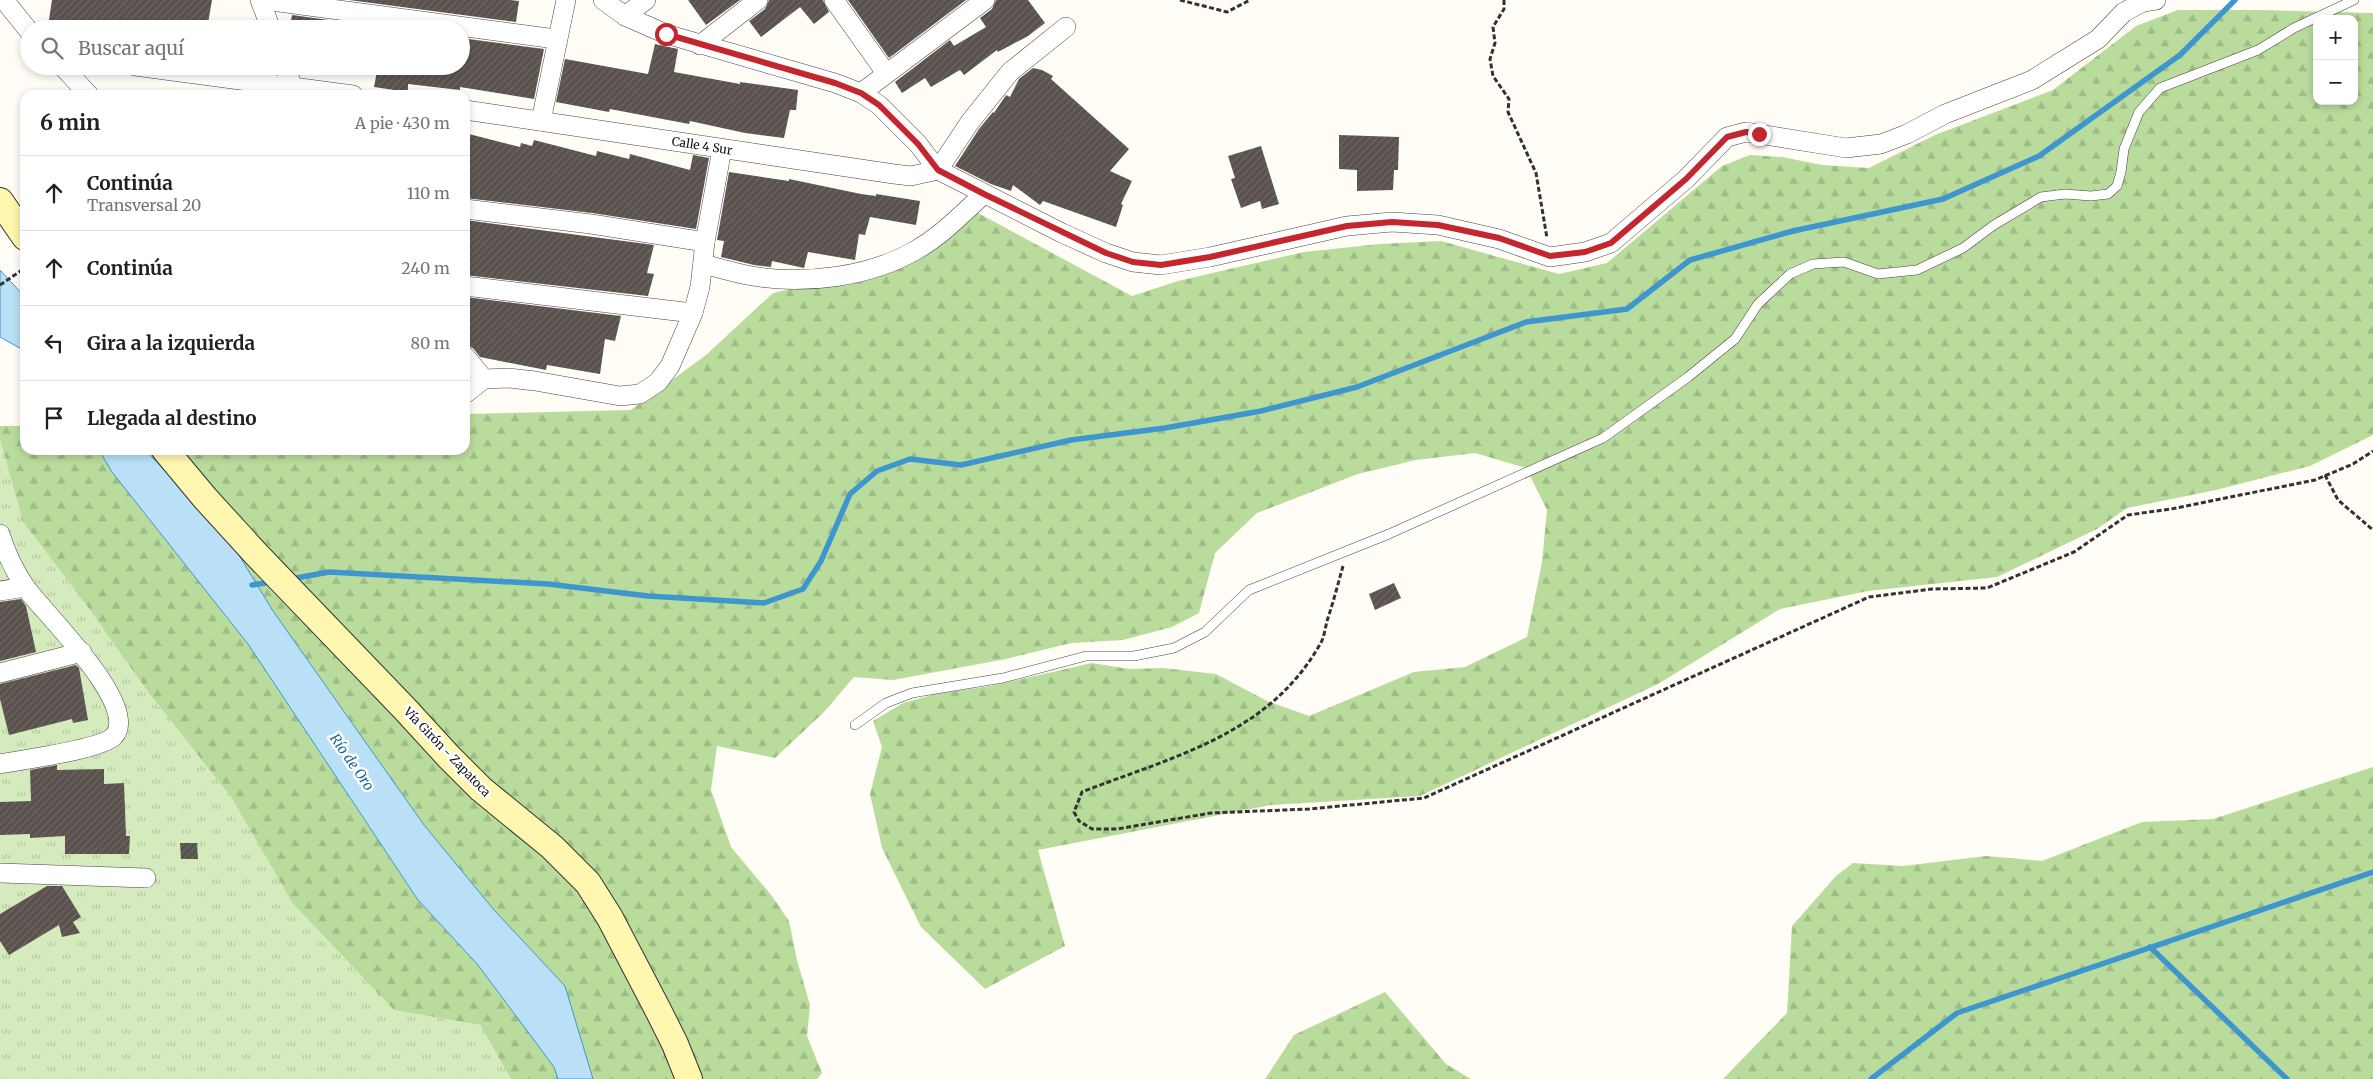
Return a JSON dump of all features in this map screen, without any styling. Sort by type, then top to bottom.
[{"type":"main road","points":[[0,201],[20,230]]},
{"type":"main road","name":"Vía Girón - Zapatoca","points":[[169,455],[204,498],[257,555],[481,789],[552,848],[588,883],[610,918],[676,1044],[689,1079]]},
{"type":"street","points":[[4,0],[20,20]]},
{"type":"street","points":[[260,0],[268,20]]},
{"type":"street","points":[[264,0],[414,20]]},
{"type":"street","points":[[541,121],[556,39],[566,0]]},
{"type":"street","points":[[603,0],[625,16],[666,34],[827,81],[861,93],[898,122],[938,170],[1106,253],[1133,262],[1161,265],[1210,257],[1347,226],[1392,222],[1438,225],[1499,238],[1550,256],[1585,252],[1611,243],[1686,179],[1727,137],[1746,132],[1817,145],[1846,148],[1881,144],[1907,134],[1945,114],[2032,80],[2098,39],[2124,12],[2143,2],[2156,0]]},
{"type":"street","points":[[625,16],[646,0]]},
{"type":"street","points":[[700,45],[758,0]]},
{"type":"street","points":[[834,0],[886,74]]},
{"type":"street","points":[[861,93],[985,0]]},
{"type":"street","points":[[938,170],[970,122],[1010,72],[1066,27]]},
{"type":"street","points":[[470,28],[556,39]]},
{"type":"street","points":[[70,75],[84,90]]},
{"type":"street","points":[[193,75],[289,90]]},
{"type":"street","points":[[289,75],[295,90]]},
{"type":"street","name":"Calle 4 Sur","points":[[470,111],[902,175],[928,174],[938,170]]},
{"type":"street","points":[[470,390],[484,379],[526,380],[620,396],[640,394],[658,382],[670,366],[693,313],[722,149]]},
{"type":"street","points":[[703,264],[752,276],[795,279],[844,274],[882,266],[923,245],[946,229],[984,194]]},
{"type":"street","points":[[470,210],[591,224],[705,242]]},
{"type":"street","points":[[470,287],[693,313]]},
{"type":"street","points":[[470,362],[484,379]]},
{"type":"street","points":[[0,534],[6,553],[25,587],[82,652],[110,693],[118,710],[119,725],[115,736],[106,741],[58,754],[0,764]]},
{"type":"street","points":[[0,592],[25,587]]},
{"type":"street","points":[[0,672],[82,652]]},
{"type":"street","points":[[0,874],[146,878]]},
{"type":"lane","points":[[855,725],[886,703],[912,693],[1003,678],[1086,656],[1134,656],[1174,648],[1205,632],[1249,590],[1348,551],[1603,438],[1688,377],[1735,339],[1758,304],[1790,274],[1813,264],[1844,262],[1878,274],[1917,270],[1963,248],[1994,225],[2041,197],[2065,194],[2091,196],[2108,194],[2117,186],[2124,149],[2139,112],[2160,88],[2258,50],[2294,28],[2354,0]]},
{"type":"path","points":[[1180,0],[1228,12],[1250,0]]},
{"type":"path","points":[[1504,0],[1504,9],[1493,27],[1495,43],[1490,59],[1493,76],[1509,99],[1508,112],[1536,173],[1550,256]]},
{"type":"path","points":[[0,285],[20,271]]},
{"type":"path","points":[[1348,551],[1321,645],[1296,680],[1279,698],[1254,717],[1217,739],[1161,764],[1082,792],[1074,812],[1079,821],[1092,830],[1117,829],[1211,813],[1309,809],[1424,798],[1868,597],[1932,589],[1987,588],[2074,552],[2128,515],[2171,509],[2315,480],[2353,464],[2373,451]]},
{"type":"path","points":[[2325,476],[2338,500],[2373,530]]},
{"type":"green space","points":[[2178,10],[2373,13],[2373,435],[2310,466],[2216,490],[2127,508],[2097,529],[1997,577],[1868,591],[1780,609],[1658,684],[1420,796],[1271,805],[1038,850],[1065,946],[985,989],[921,927],[882,848],[870,794],[882,747],[873,721],[903,703],[936,694],[990,686],[1092,663],[1129,669],[1163,668],[1216,674],[1267,701],[1309,716],[1414,672],[1465,667],[1527,637],[1542,562],[1547,510],[1526,468],[1475,453],[1416,460],[1358,474],[1257,513],[1215,553],[1199,613],[1172,627],[1123,640],[1071,643],[1006,659],[893,680],[854,677],[823,713],[775,758],[717,746],[711,790],[731,847],[772,896],[789,921],[797,960],[810,1005],[807,1036],[822,1073],[817,1079],[511,1079],[480,1025],[394,1010],[293,904],[231,797],[148,692],[87,606],[23,522],[0,440],[0,426],[20,426],[20,455],[470,455],[470,414],[631,410],[706,355],[773,293],[906,262],[976,212],[1132,296],[1178,281],[1304,252],[1380,244],[1441,241],[1559,274],[1607,263],[1722,166],[1750,155],[1782,157],[1822,165],[1869,168],[1935,135],[2053,90],[2136,26]]},
{"type":"green space","points":[[0,440],[23,522],[87,606],[148,692],[231,797],[293,904],[394,1010],[480,1025],[511,1079],[0,1079]]},
{"type":"green space","points":[[2373,767],[2373,1079],[1723,1079],[1787,1013],[1792,926],[1836,876],[1853,863],[1903,866],[1986,856],[2042,861],[2142,822],[2213,819]]},
{"type":"green space","points":[[1385,992],[1446,1064],[1471,1079],[1265,1079],[1294,1035]]},
{"type":"water","points":[[0,270],[20,292],[20,348],[0,337]]},
{"type":"water","name":"Río de Oro","points":[[102,455],[150,455],[223,529],[273,611],[424,825],[494,910],[565,986],[593,1079],[558,1079],[554,1067],[478,965],[418,900],[248,644],[112,472]]},
{"type":"building","points":[[52,0],[212,0],[209,20],[49,20]]},
{"type":"building","points":[[349,0],[510,0],[519,1],[516,22]]},
{"type":"building","points":[[688,0],[740,0],[706,25]]},
{"type":"building","points":[[769,0],[823,0],[829,12],[814,24],[800,7],[761,37],[749,21],[765,9]]},
{"type":"building","points":[[848,0],[966,0],[889,58]]},
{"type":"building","points":[[996,0],[1028,0],[1045,23],[1028,36],[998,52],[997,50],[964,75],[960,70],[931,87],[925,78],[902,93],[895,82],[950,40],[954,46],[986,27],[980,18],[992,9]]},
{"type":"building","points":[[292,15],[328,20],[291,20]]},
{"type":"building","points":[[470,39],[544,49],[534,99],[460,87],[460,90],[408,84],[408,90],[394,90],[374,87],[376,75],[470,75]]},
{"type":"building","points":[[655,44],[678,49],[674,72],[740,84],[740,82],[798,90],[796,110],[790,110],[784,138],[745,133],[690,121],[689,124],[610,109],[609,112],[556,102],[565,59],[648,74]]},
{"type":"building","points":[[1033,68],[1053,76],[1051,79],[1129,149],[1110,171],[1132,181],[1121,204],[1123,205],[1116,227],[1043,201],[1040,205],[1013,185],[1011,191],[991,184],[955,166],[979,129],[994,113],[1006,95],[1010,97],[1019,79]]},
{"type":"building","points":[[470,134],[520,147],[521,143],[532,146],[534,140],[596,156],[597,151],[629,159],[630,154],[690,170],[693,155],[709,158],[696,229],[592,213],[470,199]]},
{"type":"building","points":[[1339,135],[1399,137],[1398,170],[1394,170],[1393,190],[1357,191],[1357,170],[1339,169]]},
{"type":"building","points":[[1261,146],[1279,204],[1262,209],[1260,201],[1241,208],[1231,179],[1235,178],[1228,156]]},
{"type":"building","points":[[729,172],[789,181],[789,179],[861,194],[876,196],[876,194],[920,201],[916,225],[870,217],[865,235],[859,234],[855,260],[808,252],[804,268],[772,261],[771,267],[754,265],[721,257],[724,241],[717,240]]},
{"type":"building","points":[[470,221],[654,245],[647,273],[654,274],[648,296],[470,276]]},
{"type":"building","points":[[470,298],[621,316],[615,341],[605,339],[600,374],[547,365],[546,370],[480,357],[470,347]]},
{"type":"building","points":[[1394,583],[1401,598],[1375,610],[1369,594]]},
{"type":"building","points":[[21,599],[26,606],[36,652],[0,661],[0,602]]},
{"type":"building","points":[[76,665],[79,668],[88,720],[73,723],[72,719],[9,735],[0,699],[0,684]]},
{"type":"building","points":[[57,765],[57,770],[104,769],[104,784],[124,783],[126,836],[130,836],[129,854],[65,854],[65,836],[30,838],[30,834],[0,835],[0,802],[31,801],[30,770]]},
{"type":"building","points":[[180,843],[197,843],[198,859],[181,859]]},
{"type":"building","points":[[47,886],[62,886],[81,917],[73,922],[80,933],[62,937],[59,925],[9,955],[0,941],[0,914]]},
{"type":"waterway","points":[[291,579],[329,572],[548,584],[648,596],[764,603],[803,589],[821,561],[850,494],[877,471],[910,459],[961,465],[1071,440],[1165,428],[1261,411],[1357,387],[1526,322],[1627,309],[1690,260],[1793,231],[1943,199],[2039,156],[2180,55],[2235,0]]},
{"type":"waterway","points":[[252,585],[272,582]]},
{"type":"waterway","points":[[1871,1079],[1957,1013],[2373,872]]},
{"type":"waterway","points":[[2150,947],[2287,1079]]},
{"type":"route","points":[[666,34],[835,83],[861,93],[879,105],[898,122],[938,170],[1062,233],[1106,253],[1133,262],[1161,265],[1210,257],[1300,235],[1347,226],[1392,222],[1438,225],[1499,238],[1550,256],[1585,252],[1611,243],[1686,179],[1727,137],[1746,132],[1759,134]]}]
